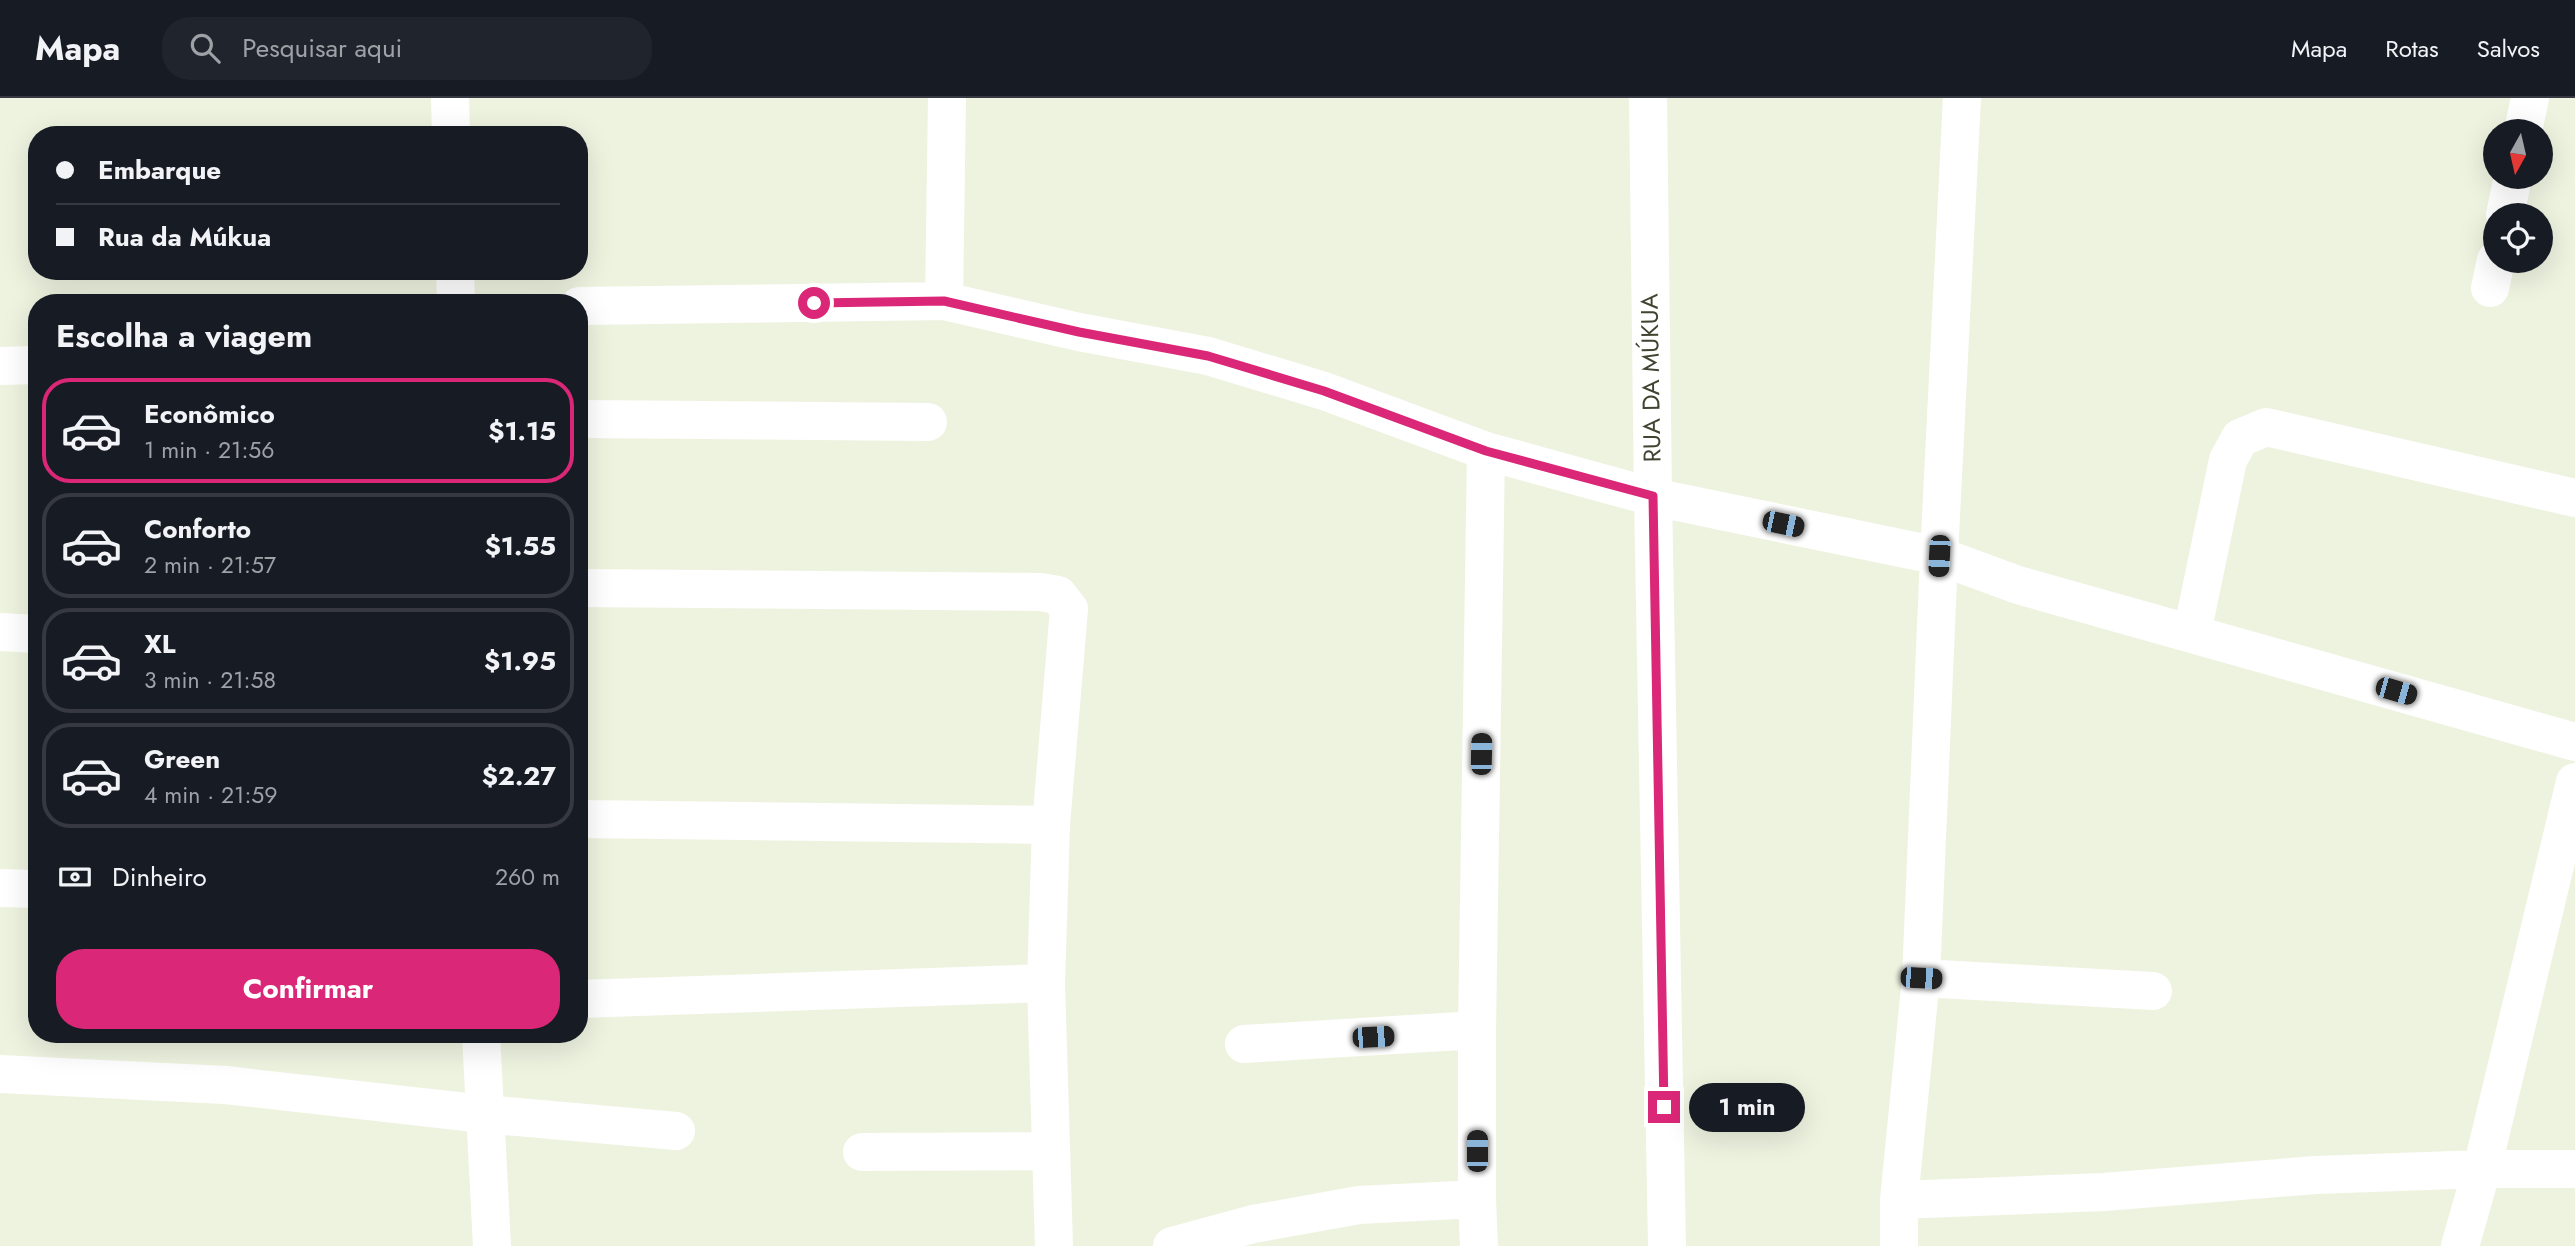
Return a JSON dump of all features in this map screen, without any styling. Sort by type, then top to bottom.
[{"type":"street","points":[[450,98],[451,126]]},
{"type":"street","points":[[944,301],[947,98]]},
{"type":"street","name":"RUA DA MÚKUA","points":[[1648,98],[1667,1246]]},
{"type":"street","points":[[1899,1246],[1899,1200],[1921,978],[1962,98]]},
{"type":"street","points":[[2526,119],[2530,98]]},
{"type":"street","points":[[588,306],[944,301],[1079,332],[1208,356],[1324,391],[1486,451],[1653,496],[1939,556],[2018,584],[2575,742]]},
{"type":"street","points":[[0,366],[28,365]]},
{"type":"street","points":[[588,419],[928,422]]},
{"type":"street","points":[[2192,633],[2228,460],[2240,438],[2266,427],[2575,498]]},
{"type":"street","points":[[1479,1246],[1477,1030],[1486,451]]},
{"type":"street","points":[[588,588],[1040,592],[1058,595],[1069,609],[1051,825],[1046,983],[1054,1246]]},
{"type":"street","points":[[0,632],[28,634]]},
{"type":"street","points":[[2460,1246],[2482,1169],[2575,782]]},
{"type":"street","points":[[588,819],[1051,825]]},
{"type":"street","points":[[0,888],[28,889]]},
{"type":"street","points":[[1921,978],[2153,991]]},
{"type":"street","points":[[588,999],[1046,983]]},
{"type":"street","points":[[1244,1044],[1477,1030]]},
{"type":"street","points":[[481,1043],[492,1246]]},
{"type":"street","points":[[0,1074],[225,1085],[484,1114],[676,1131]]},
{"type":"street","points":[[862,1152],[1050,1151]]},
{"type":"street","points":[[1899,1200],[2104,1192],[2316,1175],[2482,1169],[2575,1170]]},
{"type":"street","points":[[1172,1246],[1252,1224],[1359,1205],[1477,1199]]},
{"type":"route","points":[[814,303],[944,301],[1079,332],[1208,356],[1324,391],[1486,451],[1653,496],[1664,1107]]}]
